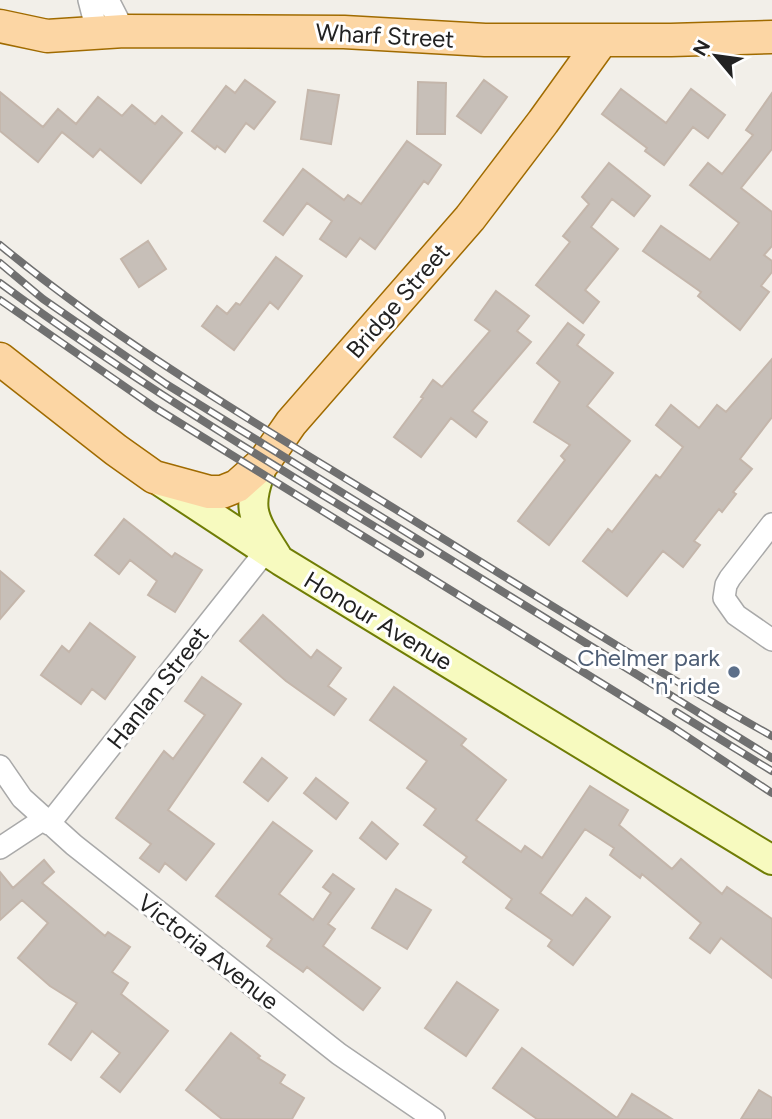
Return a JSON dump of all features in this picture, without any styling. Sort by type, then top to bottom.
[{"type":"main road","name":"Wharf Street","points":[[0,26],[47,36],[111,31],[344,32],[485,40],[772,37]]},
{"type":"main road","name":"Bridge Street","points":[[154,477],[204,491],[222,492],[243,482],[264,462],[291,423],[478,207],[602,40]]},
{"type":"main road","name":"Honour Avenue","points":[[0,359],[154,477],[273,556],[772,860]]},
{"type":"main road","points":[[264,462],[254,492],[253,511],[273,556]]},
{"type":"street","points":[[89,0],[111,31]]},
{"type":"street","points":[[108,0],[111,31]]},
{"type":"street","points":[[772,524],[730,578],[724,598],[736,615],[772,640]]},
{"type":"street","name":"Hanlan Street","points":[[0,848],[47,822],[273,556]]},
{"type":"street","name":"Victoria Avenue","points":[[0,766],[22,798],[47,822],[281,1010],[339,1054],[434,1119]]},
{"type":"building","points":[[245,80],[275,102],[254,129],[246,123],[225,152],[217,146],[215,149],[192,131],[226,86],[235,93]]},
{"type":"building","points":[[484,80],[507,97],[481,133],[457,116]]},
{"type":"building","points":[[418,82],[446,83],[445,134],[417,134]]},
{"type":"building","points":[[621,89],[666,123],[691,89],[725,115],[708,138],[693,127],[664,165],[645,151],[647,148],[602,114]]},
{"type":"building","points":[[308,90],[339,95],[331,144],[301,139]]},
{"type":"building","points":[[0,92],[43,127],[58,109],[76,124],[98,97],[122,116],[132,105],[155,124],[162,116],[182,133],[141,183],[100,149],[93,157],[62,132],[38,162],[0,131]]},
{"type":"building","points":[[772,93],[772,149],[741,188],[772,212],[772,246],[764,255],[772,261],[772,272],[761,286],[769,292],[740,330],[698,296],[701,292],[643,251],[661,226],[710,260],[739,223],[690,185],[708,163],[722,174],[753,135],[746,130]]},
{"type":"building","points":[[407,141],[441,165],[428,184],[424,181],[375,249],[360,238],[346,257],[320,239],[332,221],[307,203],[283,235],[264,221],[303,169],[344,200],[348,195],[361,204]]},
{"type":"building","points":[[609,163],[650,196],[634,216],[612,199],[591,227],[618,249],[585,290],[599,302],[583,323],[536,285],[570,242],[563,236],[589,204],[582,197]]},
{"type":"building","points":[[148,241],[166,269],[139,287],[121,259]]},
{"type":"building","points":[[276,257],[302,276],[278,309],[270,302],[234,350],[202,326],[217,306],[227,314],[236,303],[240,305]]},
{"type":"building","points":[[496,291],[529,316],[517,331],[531,342],[472,411],[487,422],[476,437],[451,418],[421,457],[394,437],[433,380],[442,387],[490,331],[475,320]]},
{"type":"building","points":[[568,323],[584,335],[577,345],[613,373],[587,406],[630,441],[549,545],[518,521],[565,460],[561,456],[570,445],[534,422],[560,382],[537,363]]},
{"type":"building","points":[[772,359],[772,417],[740,459],[752,469],[733,492],[736,494],[722,512],[719,509],[694,541],[700,545],[683,567],[663,551],[627,596],[583,561],[608,529],[612,532],[656,475],[660,478],[683,447],[656,425],[671,405],[699,428],[717,405],[726,412]]},
{"type":"building","points":[[124,519],[172,557],[175,553],[202,570],[175,612],[148,595],[157,581],[130,560],[119,574],[95,555]]},
{"type":"building","points":[[0,571],[24,591],[0,619]]},
{"type":"building","points":[[263,615],[311,658],[317,650],[341,668],[328,686],[346,699],[334,715],[286,681],[240,641]]},
{"type":"building","points":[[90,623],[135,657],[105,699],[92,689],[81,704],[41,675],[62,646],[69,652]]},
{"type":"building","points":[[202,677],[241,704],[168,810],[214,844],[186,880],[165,863],[159,872],[140,858],[151,844],[116,818],[164,751],[173,759],[205,715],[185,701]]},
{"type":"building","points":[[394,687],[466,739],[461,745],[506,780],[476,820],[521,852],[525,846],[542,858],[590,786],[628,810],[619,825],[672,869],[681,859],[722,894],[727,887],[772,919],[772,978],[721,938],[710,953],[690,938],[701,923],[642,874],[640,878],[610,855],[614,848],[585,829],[540,893],[572,916],[586,898],[610,917],[573,965],[548,946],[552,940],[506,908],[512,899],[463,862],[467,857],[424,825],[436,809],[407,788],[427,761],[370,720]]},
{"type":"building","points":[[262,758],[287,778],[268,801],[244,782]]},
{"type":"building","points":[[316,778],[348,803],[336,819],[304,793]]},
{"type":"building","points":[[273,822],[312,851],[279,894],[313,920],[331,893],[323,887],[333,874],[354,889],[328,924],[335,929],[323,946],[380,988],[363,1010],[307,967],[303,972],[267,946],[272,939],[216,896]]},
{"type":"building","points":[[372,822],[398,844],[386,859],[360,838]]},
{"type":"building","points":[[44,860],[54,872],[42,883],[105,936],[108,932],[130,947],[112,972],[128,983],[121,994],[168,1031],[120,1092],[101,1077],[120,1053],[92,1031],[71,1060],[49,1044],[77,1003],[50,986],[18,958],[48,923],[22,900],[0,920],[0,872],[13,888]]},
{"type":"building","points":[[396,889],[431,910],[407,949],[372,928]]},
{"type":"building","points":[[457,982],[498,1010],[466,1056],[425,1028]]},
{"type":"building","points":[[231,1033],[260,1056],[258,1058],[285,1075],[280,1083],[304,1098],[292,1119],[222,1119],[186,1090]]},
{"type":"building","points":[[522,1048],[617,1118],[632,1094],[672,1119],[537,1119],[493,1088]]},
{"type":"building","points":[[759,1090],[772,1098],[772,1119],[741,1119]]},
{"type":"railway","points":[[0,245],[92,316],[238,412],[626,651],[772,736]]},
{"type":"railway","points":[[0,263],[43,299],[166,384],[772,758]]},
{"type":"railway","points":[[0,283],[154,390],[420,554]]},
{"type":"railway","points":[[0,300],[154,407],[674,728],[772,793]]},
{"type":"railway","points":[[676,712],[772,771]]},
{"type":"place","name":"Chelmer park 'n' ride","points":[[734,672]]}]
